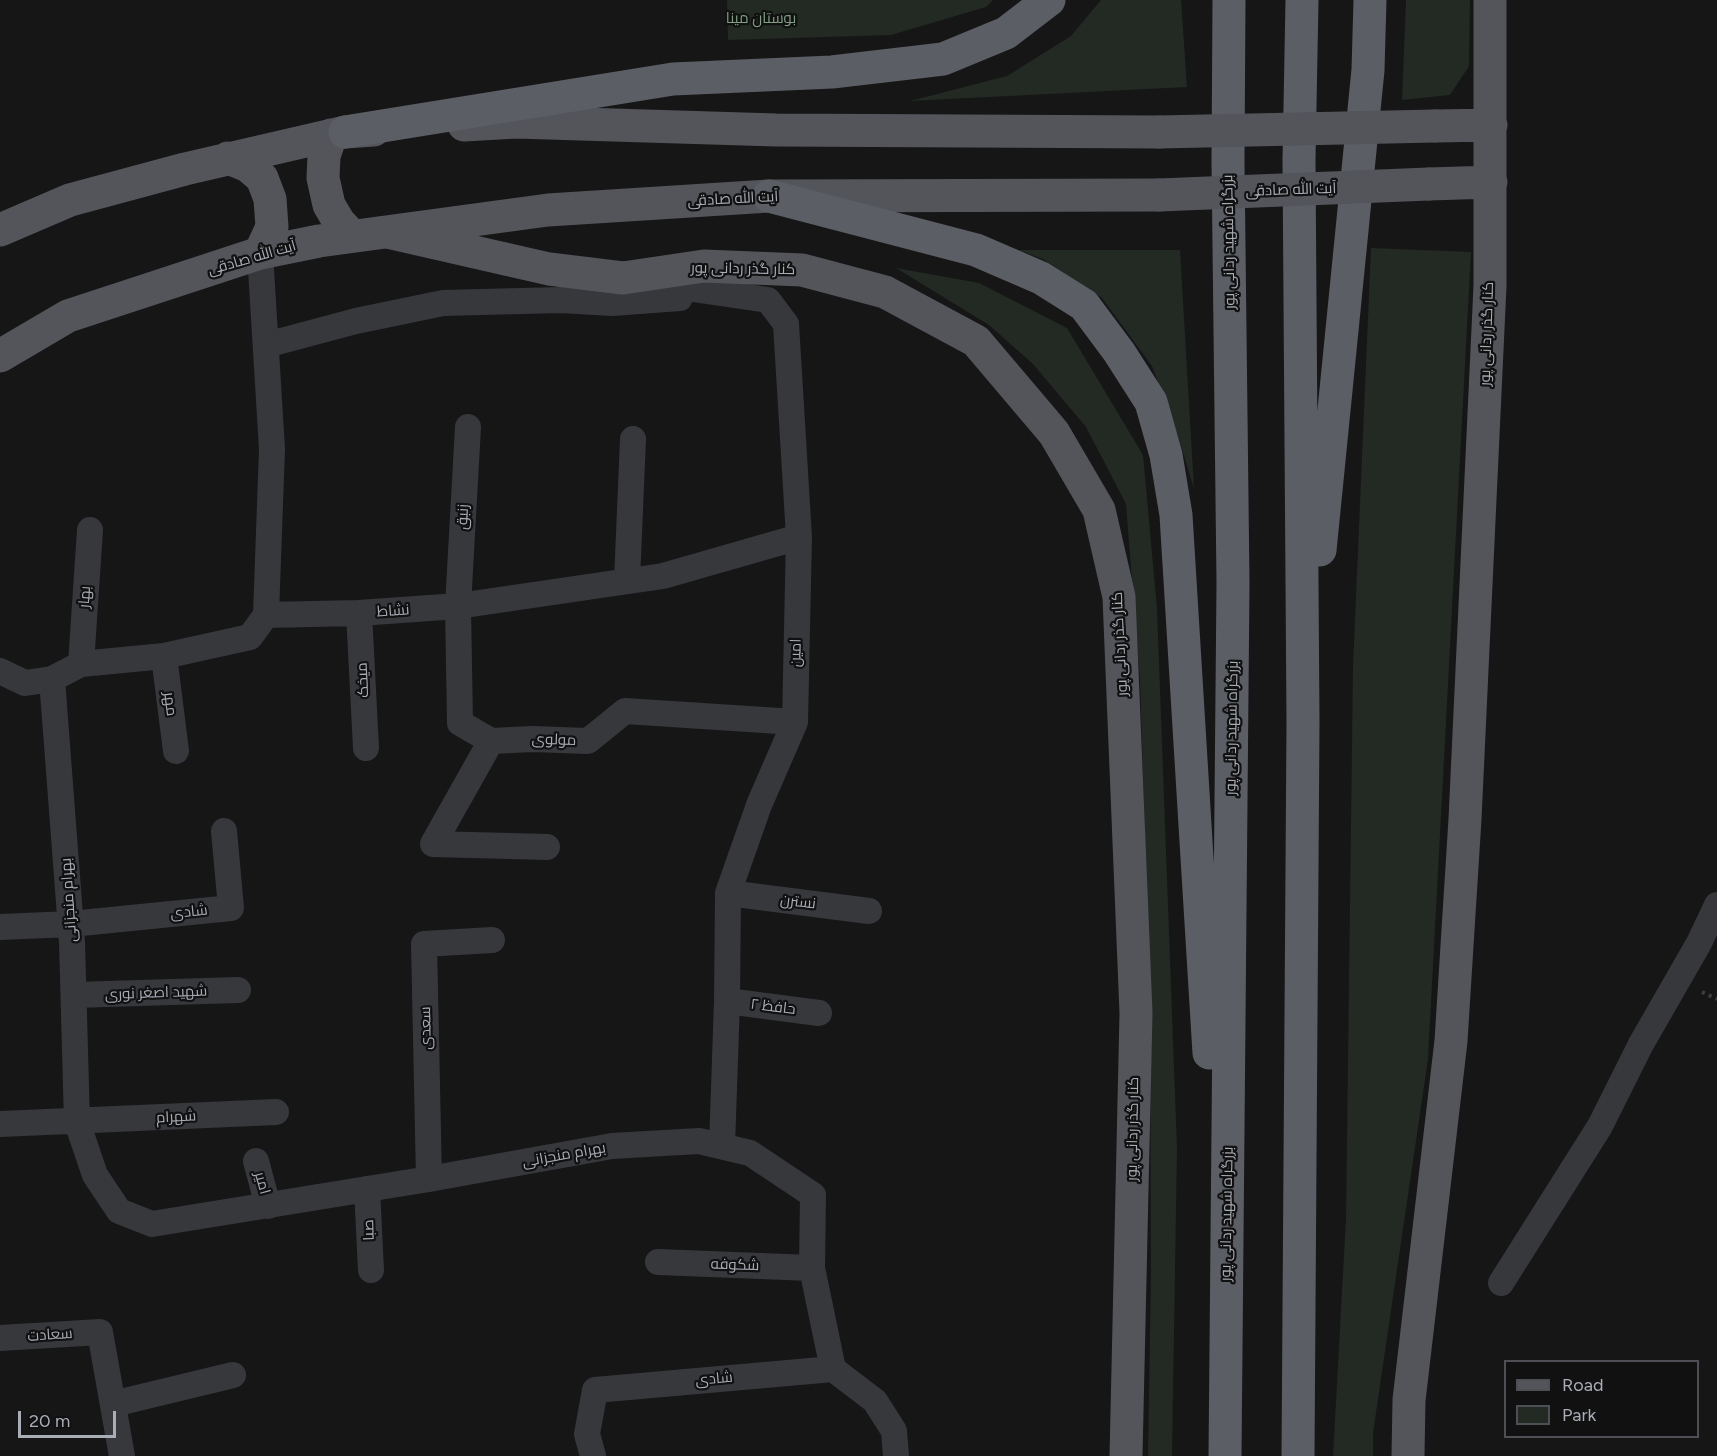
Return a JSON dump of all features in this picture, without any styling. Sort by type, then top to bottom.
[{"type":"highway","points":[[338,133],[673,79],[832,72],[943,59],[1006,33],[1049,0]]},
{"type":"highway","name":"بزرگراه شهید ردانی پور","points":[[1225,1456],[1233,583],[1228,162],[1229,0]]},
{"type":"highway","points":[[1298,1456],[1303,722],[1299,160],[1302,0]]},
{"type":"highway","points":[[1303,722],[1368,70],[1370,0]]},
{"type":"highway","points":[[770,196],[976,250],[1041,278],[1084,305],[1119,352],[1150,402],[1166,454],[1176,515],[1226,1323]]},
{"type":"main road","name":"کنار گذر ردانی پور","points":[[1408,1456],[1409,1400],[1451,1041],[1490,286],[1490,0]]},
{"type":"main road","points":[[0,230],[70,200],[228,158],[338,133],[516,122],[776,130],[1159,132],[1491,125]]},
{"type":"main road","points":[[338,133],[324,156],[323,178],[329,205],[339,222],[352,236]]},
{"type":"main road","points":[[228,158],[248,166],[262,178],[270,199],[272,227],[260,253]]},
{"type":"main road","name":"آیت الله صادقی","points":[[0,356],[68,316],[260,253],[352,236],[549,210],[770,196],[1159,195],[1491,182]]},
{"type":"main road","name":"کنار گذر ردانی پور","points":[[387,232],[549,270],[623,278],[704,266],[802,270],[885,292],[976,341],[1054,433],[1100,510],[1119,597],[1136,1013],[1126,1456]]},
{"type":"street","points":[[0,671],[25,683],[52,679],[81,664],[164,656],[250,637],[266,615],[272,449],[260,253]]},
{"type":"street","points":[[623,278],[768,300]]},
{"type":"street","points":[[266,345],[356,321],[443,303],[561,300],[612,303],[672,297],[768,300]]},
{"type":"street","name":"امین","points":[[722,1146],[728,893],[759,805],[795,722],[799,537],[786,324],[768,300]]},
{"type":"street","name":"زنبق","points":[[458,606],[468,427]]},
{"type":"street","points":[[627,581],[633,439]]},
{"type":"street","name":"بهار","points":[[81,664],[90,530]]},
{"type":"street","name":"نشاط","points":[[266,615],[359,613],[458,606],[663,576],[799,537]]},
{"type":"street","points":[[458,606],[460,723],[491,741],[433,844],[547,847]]},
{"type":"street","name":"میخک","points":[[359,613],[366,748]]},
{"type":"street","name":"مهر","points":[[164,656],[176,751]]},
{"type":"street","name":"بهرام منجزانی","points":[[52,679],[71,924],[76,1122],[95,1175],[118,1211],[152,1224],[367,1190],[612,1146],[699,1141],[722,1146],[750,1153],[813,1195],[812,1268],[833,1369]]},
{"type":"street","name":"مولوی","points":[[491,741],[532,739],[588,741],[625,711],[795,722]]},
{"type":"street","name":"شادی","points":[[71,924],[231,908],[224,831]]},
{"type":"street","name":"نسترن","points":[[728,893],[869,911]]},
{"type":"street","points":[[1501,1283],[1600,1126],[1641,1044],[1699,943],[1717,905]]},
{"type":"street","points":[[0,927],[71,924]]},
{"type":"street","name":"سعدی","points":[[429,1179],[424,944],[492,940]]},
{"type":"street","name":"شهید اصغر نوری","points":[[74,995],[238,990]]},
{"type":"street","name":"حافظ ۲","points":[[727,1001],[819,1013]]},
{"type":"street","name":"شهرام","points":[[76,1122],[276,1112]]},
{"type":"street","points":[[0,1124],[76,1122]]},
{"type":"street","name":"امیر","points":[[256,1161],[268,1206]]},
{"type":"street","name":"صبا","points":[[367,1190],[371,1270]]},
{"type":"street","name":"شکوفه","points":[[658,1262],[812,1268]]},
{"type":"street","name":"سعادت","points":[[0,1338],[100,1332],[113,1404]]},
{"type":"street","points":[[833,1369],[874,1401],[894,1431],[896,1456]]},
{"type":"street","name":"شادی","points":[[593,1456],[587,1434],[595,1390],[833,1369]]},
{"type":"street","points":[[122,1456],[113,1404],[233,1375]]},
{"type":"green space","name":"بوستان مینا","points":[[727,0],[993,0],[986,7],[891,35],[728,40]]},
{"type":"green space","points":[[1101,0],[1181,0],[1187,87],[910,101],[1007,76],[1071,36]]},
{"type":"green space","points":[[1406,0],[1470,0],[1469,66],[1450,95],[1402,100]]},
{"type":"green space","points":[[1371,248],[1471,252],[1428,1059],[1373,1433],[1373,1456],[1333,1456],[1346,1219],[1353,666]]},
{"type":"green space","points":[[1018,250],[1180,250],[1194,489],[1178,436],[1152,366],[1102,298],[1043,259]]},
{"type":"green space","points":[[896,268],[979,283],[1067,328],[1143,455],[1157,609],[1177,1148],[1172,1456],[1148,1456],[1151,1275],[1150,995],[1140,681],[1126,504],[1086,427],[1033,364],[989,325]]}]
